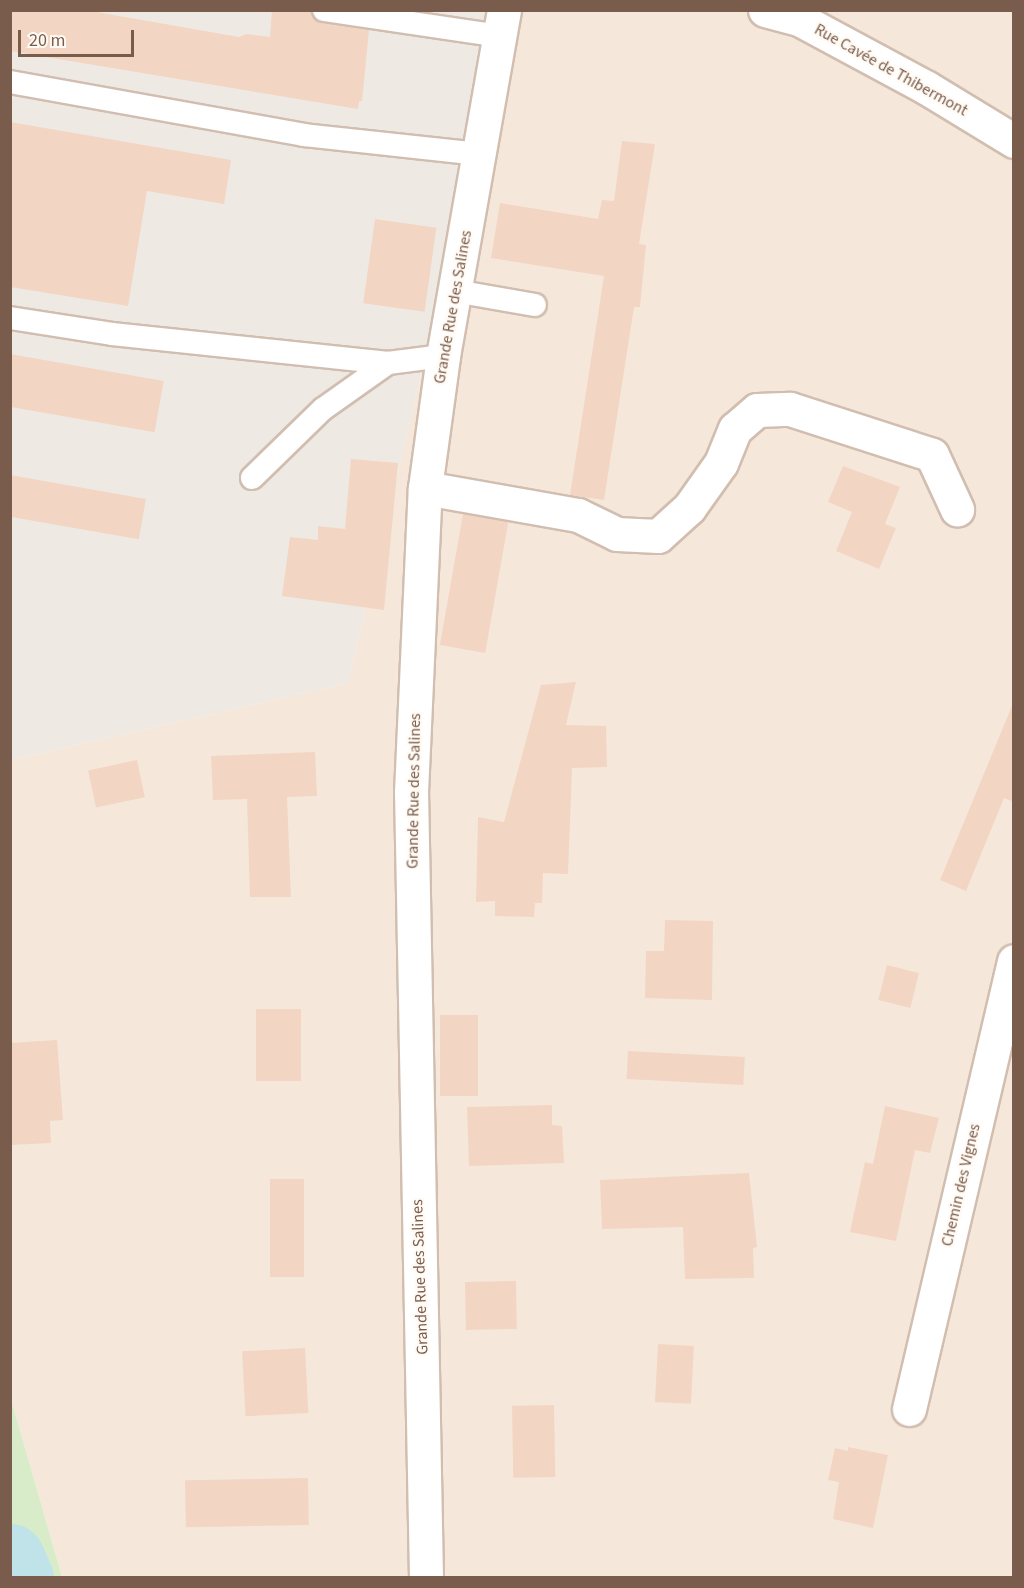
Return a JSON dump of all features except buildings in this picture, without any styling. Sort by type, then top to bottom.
[{"type":"main road","name":"Rue Cavée de Thibermont","points":[[765,10],[800,19],[927,87],[1014,141]]},
{"type":"main road","name":"Grande Rue des Salines","points":[[426,1578],[411,792],[424,488],[443,356],[502,23]]},
{"type":"main road","points":[[424,488],[578,515],[617,534],[657,536],[689,508],[721,463],[735,429],[757,410],[790,409],[932,455],[957,509]]},
{"type":"main road","name":"Chemin des Vignes","points":[[909,1409],[1014,961]]},
{"type":"lane","points":[[324,10],[502,23]]},
{"type":"lane","points":[[10,82],[304,135],[480,154]]},
{"type":"lane","points":[[455,291],[534,305]]},
{"type":"lane","points":[[10,318],[112,334],[388,363],[443,356]]},
{"type":"lane","points":[[252,478],[323,409],[388,363]]},
{"type":"shaded area","points":[[10,11],[507,11],[348,683],[11,760]]},
{"type":"shaded area","points":[[507,11],[1013,11],[1013,1577],[62,1577],[11,1399],[11,760],[348,683]]},
{"type":"green space","points":[[11,1399],[62,1577],[11,1577]]},
{"type":"waterway","points":[[10,1558],[19,1578]]}]
